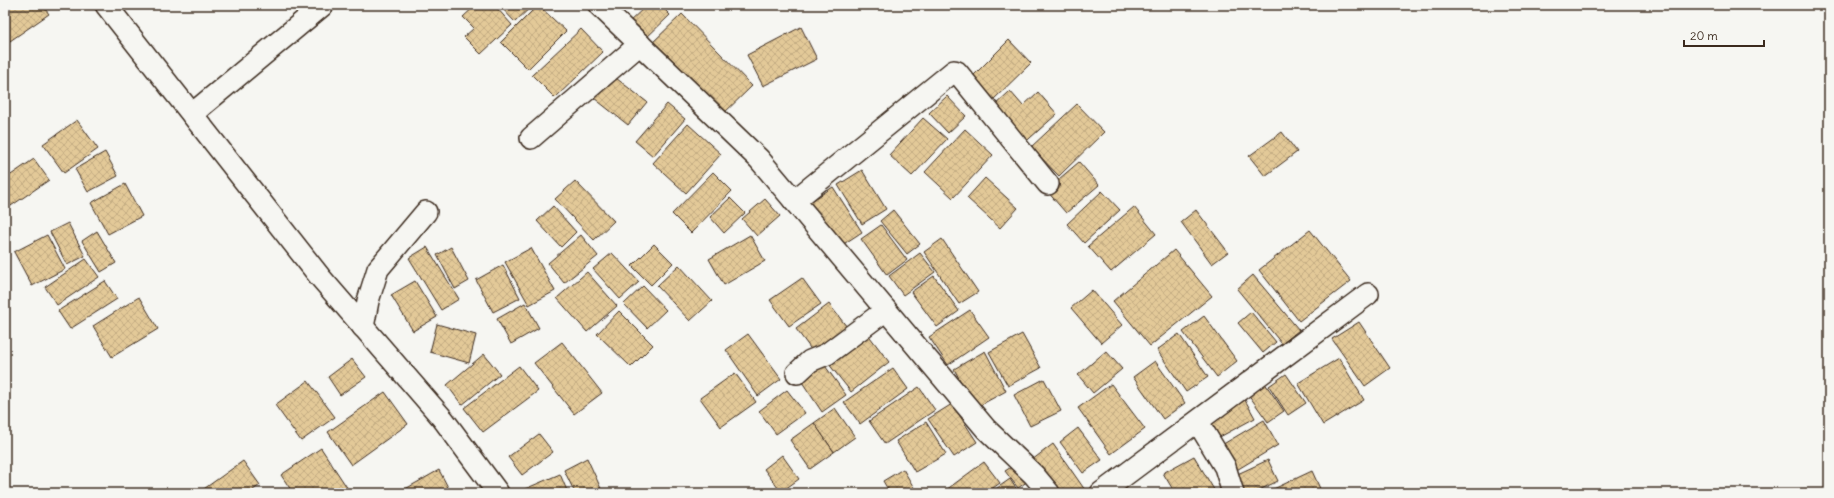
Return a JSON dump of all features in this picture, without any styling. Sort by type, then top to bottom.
[{"type":"street","points":[[106,5],[320,277],[443,419],[498,493]]},
{"type":"street","points":[[192,114],[323,5]]},
{"type":"street","points":[[599,5],[759,159],[986,429],[1034,475],[1049,493]]},
{"type":"street","points":[[531,138],[640,44]]},
{"type":"street","points":[[794,201],[954,71],[957,72],[1048,184]]},
{"type":"street","points":[[363,327],[368,301],[378,269],[426,212]]},
{"type":"street","points":[[1101,493],[1368,294]]},
{"type":"street","points":[[797,373],[810,361],[827,354],[886,310]]},
{"type":"street","points":[[1196,423],[1202,429],[1225,467],[1233,493]]},
{"type":"building","points":[[5,5],[42,5],[49,14],[10,41],[5,34]]},
{"type":"building","points":[[476,5],[491,5],[494,8],[496,7],[512,25],[481,54],[464,37],[474,28],[463,17]]},
{"type":"building","points":[[499,5],[533,5],[515,22]]},
{"type":"building","points":[[538,5],[566,31],[528,69],[501,42]]},
{"type":"building","points":[[647,5],[660,5],[670,15],[643,41],[627,24]]},
{"type":"building","points":[[682,14],[752,86],[719,118],[649,46]]},
{"type":"building","points":[[801,27],[817,59],[763,86],[747,55]]},
{"type":"building","points":[[581,29],[603,52],[555,98],[532,75]]},
{"type":"building","points":[[1009,40],[1031,63],[990,103],[968,81]]},
{"type":"building","points":[[612,75],[647,102],[628,125],[594,98]]},
{"type":"building","points":[[1010,91],[1023,106],[1038,92],[1057,114],[1021,146],[993,107]]},
{"type":"building","points":[[947,96],[966,116],[948,133],[929,113]]},
{"type":"building","points":[[667,104],[685,119],[653,156],[635,141]]},
{"type":"building","points":[[1077,104],[1104,132],[1059,176],[1031,147]]},
{"type":"building","points":[[923,118],[947,139],[912,176],[889,155]]},
{"type":"building","points":[[77,120],[98,149],[64,173],[43,144]]},
{"type":"building","points":[[688,124],[721,154],[686,193],[653,163]]},
{"type":"building","points":[[965,129],[993,155],[953,198],[925,172]]},
{"type":"building","points":[[1282,132],[1297,152],[1265,176],[1249,156]]},
{"type":"building","points":[[105,152],[118,176],[88,192],[75,169]]},
{"type":"building","points":[[34,159],[49,180],[5,210],[5,179]]},
{"type":"building","points":[[1079,162],[1099,185],[1066,213],[1046,190]]},
{"type":"building","points":[[862,170],[886,209],[862,224],[838,185]]},
{"type":"building","points":[[713,172],[732,191],[691,233],[672,214]]},
{"type":"building","points":[[985,178],[1018,208],[1000,228],[967,198]]},
{"type":"building","points":[[575,181],[614,221],[594,240],[555,199]]},
{"type":"building","points":[[125,184],[142,216],[108,234],[91,203]]},
{"type":"building","points":[[833,187],[862,232],[836,249],[807,204]]},
{"type":"building","points":[[1102,191],[1120,210],[1084,243],[1067,224]]},
{"type":"building","points":[[730,198],[745,213],[724,233],[710,217]]},
{"type":"building","points":[[765,199],[780,216],[757,236],[742,219]]},
{"type":"building","points":[[553,206],[576,232],[561,247],[537,221]]},
{"type":"building","points":[[1134,207],[1156,234],[1111,272],[1088,246]]},
{"type":"building","points":[[893,210],[920,244],[907,254],[880,221]]},
{"type":"building","points":[[1196,210],[1228,252],[1212,264],[1181,222]]},
{"type":"building","points":[[68,223],[85,256],[67,265],[50,232]]},
{"type":"building","points":[[881,225],[907,260],[887,275],[861,239]]},
{"type":"building","points":[[1310,230],[1351,281],[1299,321],[1259,270]]},
{"type":"building","points":[[97,231],[116,263],[101,272],[82,241]]},
{"type":"building","points":[[47,235],[65,269],[32,286],[14,252]]},
{"type":"building","points":[[581,235],[598,256],[564,283],[548,263]]},
{"type":"building","points":[[750,235],[765,261],[724,285],[709,259]]},
{"type":"building","points":[[942,239],[978,292],[959,304],[924,252]]},
{"type":"building","points":[[654,244],[673,263],[651,285],[632,266]]},
{"type":"building","points":[[427,247],[459,299],[441,310],[409,258]]},
{"type":"building","points":[[451,247],[469,281],[455,289],[437,255]]},
{"type":"building","points":[[531,248],[555,291],[529,305],[505,262]]},
{"type":"building","points":[[1174,250],[1212,296],[1150,346],[1113,301]]},
{"type":"building","points":[[612,253],[639,282],[620,299],[593,269]]},
{"type":"building","points":[[920,253],[935,272],[903,295],[889,276]]},
{"type":"building","points":[[86,259],[99,277],[57,305],[45,287]]},
{"type":"building","points":[[503,265],[520,298],[493,312],[476,280]]},
{"type":"building","points":[[679,265],[712,301],[690,321],[657,286]]},
{"type":"building","points":[[587,272],[617,306],[587,332],[557,298]]},
{"type":"building","points":[[1253,275],[1299,330],[1282,344],[1237,289]]},
{"type":"building","points":[[934,276],[959,311],[937,327],[911,292]]},
{"type":"building","points":[[802,278],[821,304],[789,326],[770,300]]},
{"type":"building","points":[[105,281],[117,299],[70,329],[58,311]]},
{"type":"building","points":[[415,281],[437,317],[413,331],[391,295]]},
{"type":"building","points":[[643,286],[666,310],[647,328],[624,304]]},
{"type":"building","points":[[1092,290],[1122,325],[1101,343],[1071,308]]},
{"type":"building","points":[[139,297],[158,329],[112,357],[93,326]]},
{"type":"building","points":[[525,303],[539,328],[511,344],[497,319]]},
{"type":"building","points":[[829,304],[847,327],[813,352],[796,329]]},
{"type":"building","points":[[970,310],[989,337],[948,365],[929,337]]},
{"type":"building","points":[[619,311],[653,345],[631,367],[597,334]]},
{"type":"building","points":[[1251,312],[1276,342],[1263,353],[1238,323]]},
{"type":"building","points":[[1204,316],[1237,361],[1217,377],[1183,332]]},
{"type":"building","points":[[1359,322],[1390,368],[1365,386],[1332,339]]},
{"type":"building","points":[[437,324],[476,335],[469,363],[430,352]]},
{"type":"building","points":[[867,333],[889,362],[851,392],[828,363]]},
{"type":"building","points":[[748,334],[781,379],[758,396],[726,350]]},
{"type":"building","points":[[1022,334],[1041,368],[1008,386],[989,352]]},
{"type":"building","points":[[1179,334],[1208,377],[1186,392],[1157,350]]},
{"type":"building","points":[[562,342],[602,393],[574,414],[534,363]]},
{"type":"building","points":[[985,351],[1006,391],[975,408],[954,369]]},
{"type":"building","points":[[1106,351],[1122,369],[1093,393],[1078,375]]},
{"type":"building","points":[[484,354],[500,374],[462,405],[447,385]]},
{"type":"building","points":[[1339,358],[1364,400],[1323,425],[1298,383]]},
{"type":"building","points":[[352,359],[366,377],[340,395],[328,377]]},
{"type":"building","points":[[1155,361],[1185,403],[1163,419],[1133,377]]},
{"type":"building","points":[[823,363],[846,395],[822,412],[800,379]]},
{"type":"building","points":[[519,366],[538,391],[483,432],[464,408]]},
{"type":"building","points":[[893,368],[908,389],[860,424],[844,402]]},
{"type":"building","points":[[735,373],[756,402],[721,427],[700,398]]},
{"type":"building","points":[[1286,374],[1306,403],[1288,415],[1269,386]]},
{"type":"building","points":[[1044,379],[1061,411],[1030,426],[1014,395]]},
{"type":"building","points":[[308,381],[335,417],[301,441],[275,405]]},
{"type":"building","points":[[1264,382],[1284,411],[1268,422],[1248,394]]},
{"type":"building","points":[[1111,384],[1145,429],[1111,454],[1078,408]]},
{"type":"building","points":[[919,387],[935,410],[885,444],[869,421]]},
{"type":"building","points":[[787,390],[805,413],[776,434],[759,411]]},
{"type":"building","points":[[385,392],[408,424],[351,465],[328,432]]},
{"type":"building","points":[[1245,400],[1255,418],[1216,439],[1207,421]]},
{"type":"building","points":[[952,404],[977,442],[954,457],[928,419]]},
{"type":"building","points":[[835,408],[855,437],[834,452],[814,423]]},
{"type":"building","points":[[1264,420],[1278,445],[1235,471],[1220,446]]},
{"type":"building","points":[[926,422],[946,454],[915,472],[896,441]]},
{"type":"building","points":[[814,423],[834,452],[810,469],[790,440]]},
{"type":"building","points":[[1078,428],[1102,460],[1083,473],[1060,442]]},
{"type":"building","points":[[539,434],[553,452],[522,475],[508,457]]},
{"type":"building","points":[[1053,444],[1085,490],[1080,493],[1056,493],[1032,460]]},
{"type":"building","points":[[321,448],[348,489],[342,493],[293,493],[281,475]]},
{"type":"building","points":[[782,455],[799,479],[781,492],[764,469]]},
{"type":"building","points":[[1194,456],[1216,493],[1175,493],[1163,473]]},
{"type":"building","points":[[587,458],[603,493],[575,493],[564,470]]},
{"type":"building","points":[[1268,460],[1278,481],[1253,493],[1239,493],[1231,477]]},
{"type":"building","points":[[243,461],[260,485],[249,493],[202,493],[201,491]]},
{"type":"building","points":[[984,462],[1000,483],[986,493],[948,493],[946,490]]},
{"type":"building","points":[[1019,462],[1031,479],[1018,488],[1005,471]]},
{"type":"building","points":[[903,469],[917,493],[890,493],[883,481]]},
{"type":"building","points":[[439,470],[451,493],[400,492]]},
{"type":"building","points":[[1312,471],[1322,493],[1265,493]]},
{"type":"building","points":[[560,474],[568,493],[526,493],[525,489]]},
{"type":"building","points":[[1010,479],[1019,493],[990,493]]}]
